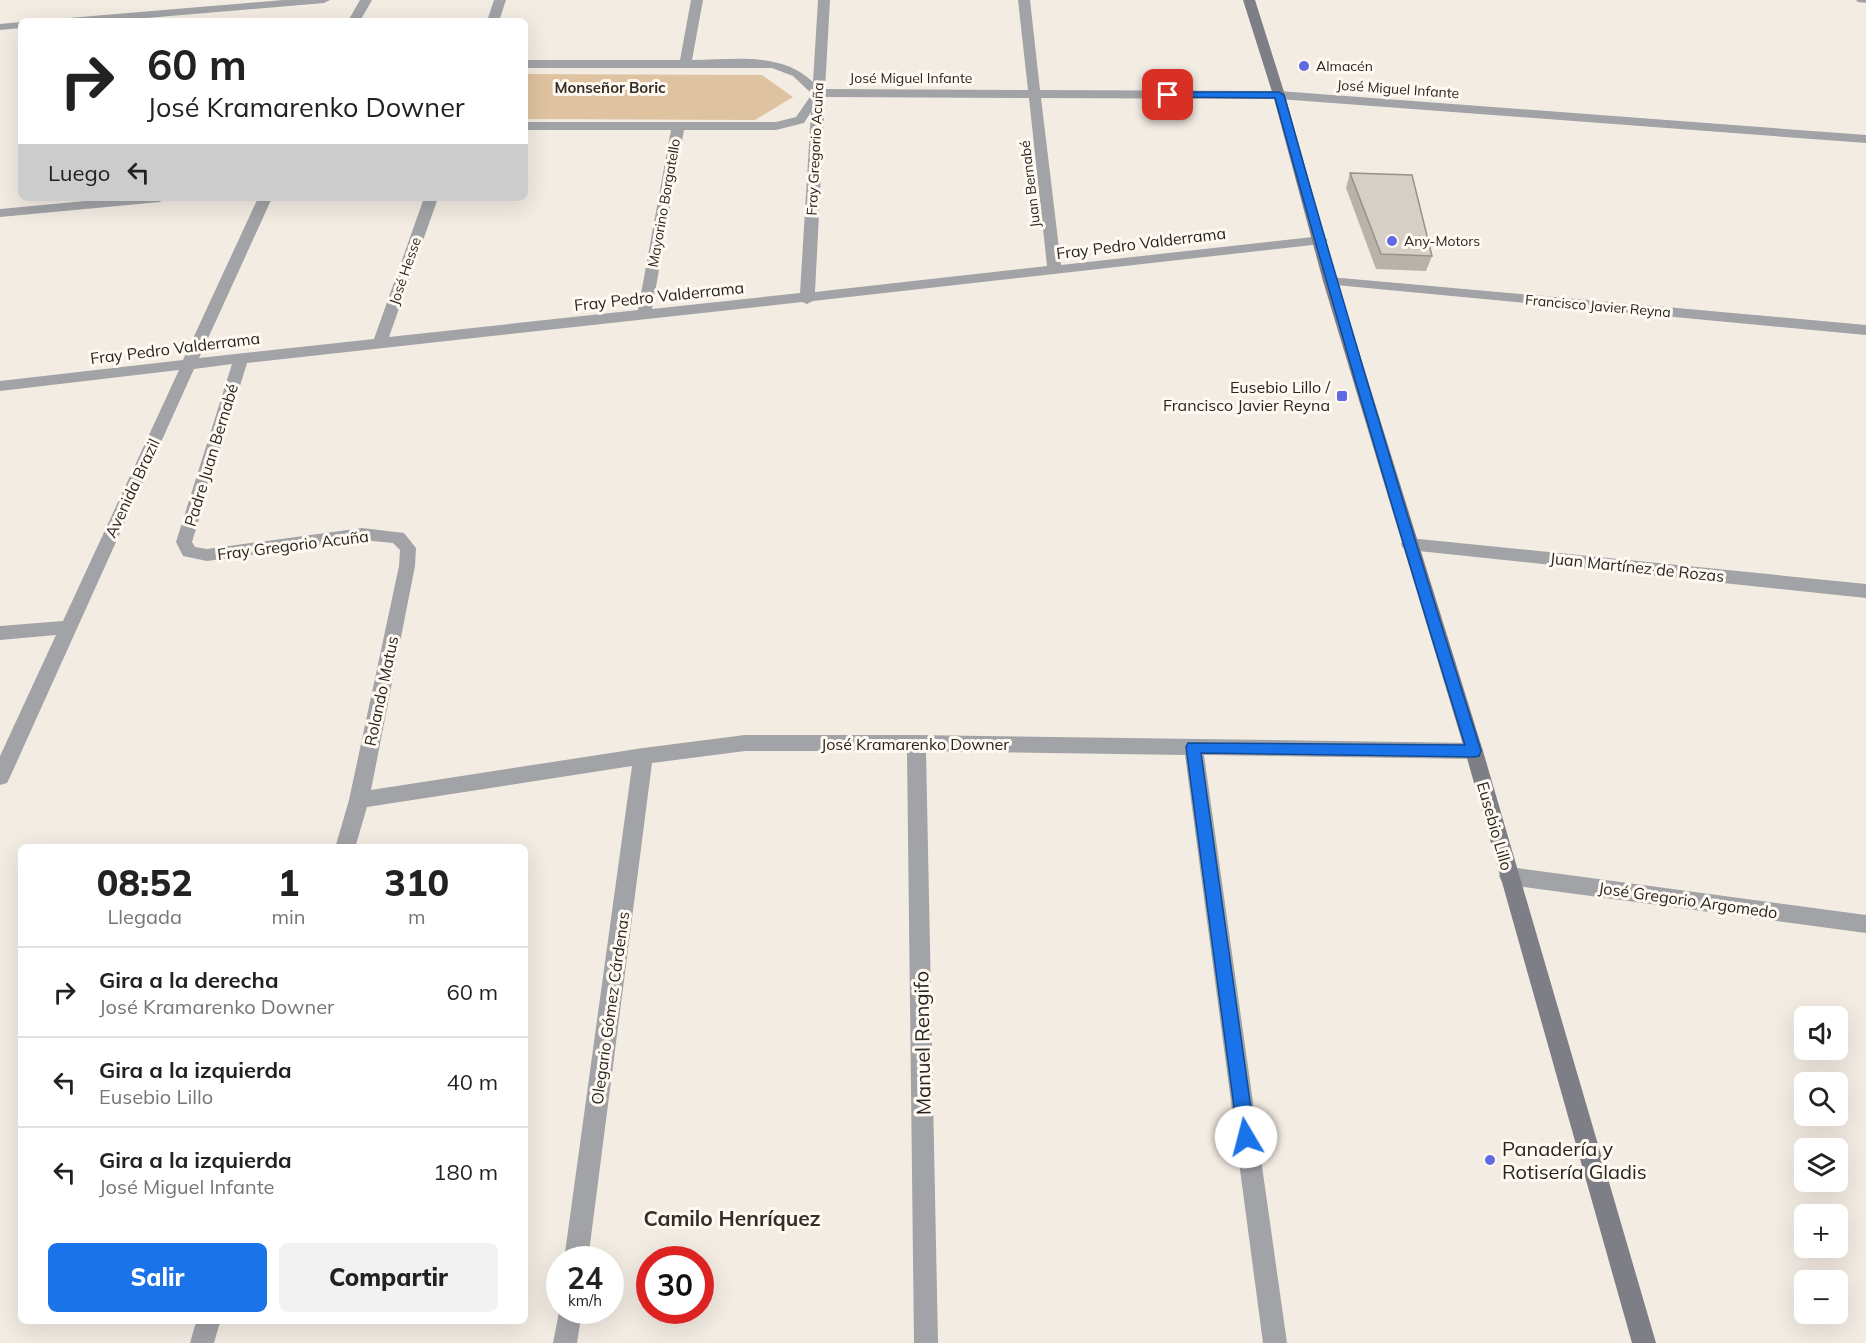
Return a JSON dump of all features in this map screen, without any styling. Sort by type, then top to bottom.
[{"type":"street","points":[[105,18],[324,0]]},
{"type":"street","points":[[356,18],[366,0]]},
{"type":"street","points":[[494,18],[500,0]]},
{"type":"street","points":[[685,64],[697,0]]},
{"type":"street","name":"Fray Gregorio Acuña","points":[[807,298],[824,0]]},
{"type":"street","name":"Juan Bernabé","points":[[1023,0],[1055,271]]},
{"type":"street","name":"Eusebio Lillo","points":[[1249,0],[1321,240],[1330,281],[1474,751],[1644,1343]]},
{"type":"street","points":[[0,27],[18,25]]},
{"type":"street","points":[[528,64],[773,64],[797,74],[818,93],[800,120],[776,126],[528,126]]},
{"type":"street","name":"José Miguel Infante","points":[[818,93],[1279,95],[1866,139]]},
{"type":"street","name":"Mayorino Borgatello","points":[[644,315],[678,127]]},
{"type":"street","points":[[0,213],[128,201]]},
{"type":"street","name":"Avenida Brazil","points":[[0,777],[264,201]]},
{"type":"street","name":"José Hesse","points":[[380,343],[430,201]]},
{"type":"street","name":"Fray Pedro Valderrama","points":[[0,386],[1321,240]]},
{"type":"street","name":"Francisco Javier Reyna","points":[[1330,281],[1866,330]]},
{"type":"street","name":"Padre Juan Bernabé","points":[[189,552],[184,542],[241,358]]},
{"type":"street","name":"Fray Gregorio Acuña","points":[[189,552],[207,555],[362,534],[398,537]]},
{"type":"street","name":"Rolando Matus","points":[[346,844],[359,800],[407,566],[408,548],[398,537]]},
{"type":"street","name":"Juan Martínez de Rozas","points":[[1409,544],[1866,591]]},
{"type":"street","points":[[0,633],[69,627]]},
{"type":"street","name":"José Kramarenko Downer","points":[[359,800],[643,756],[745,743],[916,743],[1474,751]]},
{"type":"street","name":"Manuel Rengifo","points":[[916,743],[926,1343]]},
{"type":"street","points":[[1193,747],[1275,1343]]},
{"type":"street","name":"Olegario Gómez Cárdenas","points":[[578,1246],[643,756]]},
{"type":"street","name":"José Gregorio Argomedo","points":[[1509,876],[1866,924]]},
{"type":"street","points":[[202,1343],[207,1324]]},
{"type":"street","points":[[565,1343],[568,1324]]},
{"type":"shaded area","points":[[528,74],[762,75],[793,97],[755,120],[528,119]]},
{"type":"building","name":"Any-Motors","points":[[1350,173],[1412,175],[1432,256],[1381,254]]},
{"type":"place","name":"Almacén","points":[[1304,66]]},
{"type":"place","name":"Any-Motors","points":[[1392,241]]},
{"type":"place","name":"Eusebio Lillo / Francisco Javier Reyna","points":[[1342,396]]},
{"type":"place","name":"Panadería y Rotisería Gladis","points":[[1490,1160]]},
{"type":"district","name":"Monseñor Boric","points":[[610,87]]},
{"type":"district","name":"Camilo Henríquez","points":[[732,1218]]},
{"type":"route","points":[[1168,95],[1279,95],[1321,240],[1330,281],[1474,751],[1193,747],[1246,1137]]}]
